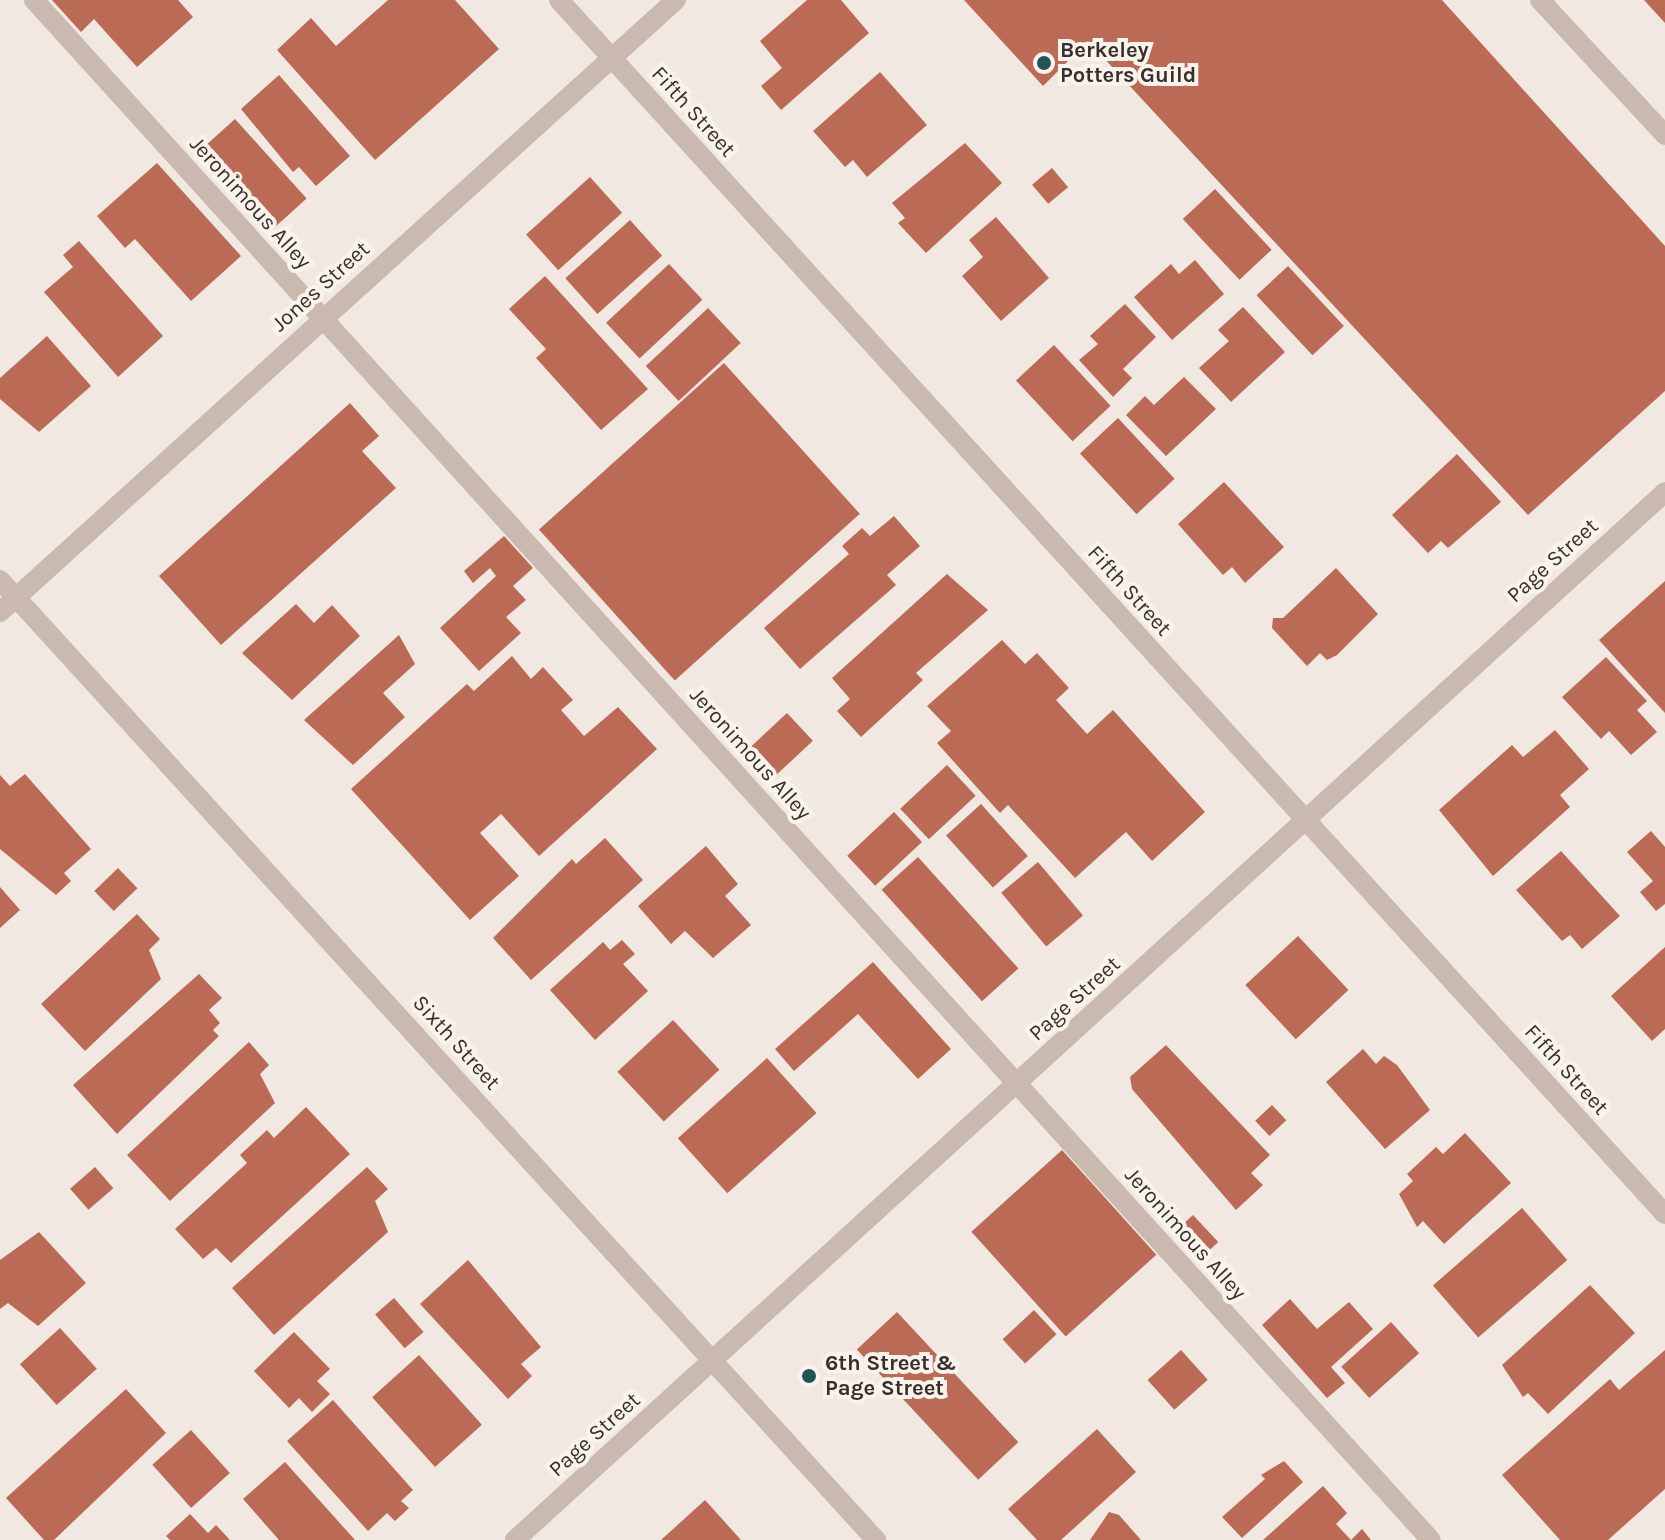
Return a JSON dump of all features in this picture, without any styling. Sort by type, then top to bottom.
[{"type":"street","name":"Jeronimous Alley","points":[[34,0],[1431,1540]]},
{"type":"street","name":"Fifth Street","points":[[559,0],[1665,1214]]},
{"type":"street","name":"Jones Street","points":[[0,612],[676,0]]},
{"type":"street","points":[[1540,0],[1665,135]]},
{"type":"street","name":"Page Street","points":[[515,1540],[1665,492]]},
{"type":"street","name":"Sixth Street","points":[[0,580],[876,1540]]},
{"type":"building","points":[[52,0],[178,0],[193,17],[137,67],[94,19],[81,32]]},
{"type":"building","points":[[388,0],[455,0],[499,49],[375,160],[277,50],[311,18],[336,46]]},
{"type":"building","points":[[807,0],[841,0],[869,33],[781,110],[761,86],[782,68],[760,41]]},
{"type":"building","points":[[964,0],[1442,0],[1665,246],[1665,391],[1528,515],[1088,41],[1043,86]]},
{"type":"building","points":[[1644,0],[1665,0],[1665,23]]},
{"type":"building","points":[[880,72],[927,125],[867,177],[853,160],[845,167],[813,131]]},
{"type":"building","points":[[279,75],[350,156],[316,186],[299,167],[293,172],[241,109]]},
{"type":"building","points":[[235,119],[307,199],[272,230],[200,150]]},
{"type":"building","points":[[965,143],[1002,183],[926,253],[898,223],[905,218],[892,203]]},
{"type":"building","points":[[157,163],[241,256],[191,301],[135,239],[125,248],[97,216]]},
{"type":"building","points":[[1052,168],[1068,187],[1048,204],[1032,185]]},
{"type":"building","points":[[590,177],[622,213],[558,270],[526,235]]},
{"type":"building","points":[[1215,189],[1272,250],[1239,280],[1183,219]]},
{"type":"building","points":[[996,217],[1049,278],[1001,321],[962,276],[983,257],[969,240]]},
{"type":"building","points":[[630,220],[662,256],[597,314],[565,278]]},
{"type":"building","points":[[79,241],[163,336],[118,377],[44,292],[73,267],[63,255]]},
{"type":"building","points":[[1195,260],[1224,294],[1172,340],[1134,297],[1171,264],[1179,274]]},
{"type":"building","points":[[669,264],[702,300],[640,358],[606,323]]},
{"type":"building","points":[[1288,266],[1344,326],[1312,355],[1257,295]]},
{"type":"building","points":[[545,276],[648,389],[601,430],[536,358],[546,349],[509,309]]},
{"type":"building","points":[[1125,304],[1156,337],[1123,369],[1132,378],[1113,397],[1079,360],[1098,344],[1090,336]]},
{"type":"building","points":[[1243,307],[1285,352],[1231,402],[1199,368],[1229,341],[1218,330]]},
{"type":"building","points":[[708,308],[741,343],[679,401],[646,366]]},
{"type":"building","points":[[47,336],[91,386],[39,432],[0,399],[0,378]]},
{"type":"building","points":[[1054,345],[1111,406],[1073,441],[1016,380]]},
{"type":"building","points":[[724,363],[860,514],[675,680],[539,530]]},
{"type":"building","points":[[1184,377],[1216,409],[1166,456],[1126,415],[1145,396],[1154,405]]},
{"type":"building","points":[[350,403],[379,436],[362,451],[396,488],[221,645],[159,576]]},
{"type":"building","points":[[1118,418],[1175,479],[1137,514],[1080,453]]},
{"type":"building","points":[[1457,454],[1501,502],[1448,548],[1441,541],[1428,553],[1392,515]]},
{"type":"building","points":[[1224,482],[1284,547],[1245,583],[1232,567],[1223,575],[1178,524]]},
{"type":"building","points":[[894,516],[920,546],[887,575],[896,585],[800,669],[764,628],[849,554],[842,546],[862,528],[870,536]]},
{"type":"building","points":[[504,536],[533,568],[513,586],[526,600],[506,617],[521,633],[479,671],[440,628],[496,576],[490,568],[473,583],[464,571]]},
{"type":"building","points":[[1336,568],[1378,614],[1337,655],[1327,660],[1320,653],[1307,666],[1272,628],[1273,618],[1283,618]]},
{"type":"building","points":[[947,574],[988,610],[916,673],[923,680],[861,737],[837,711],[850,699],[832,678]]},
{"type":"building","points":[[1665,581],[1665,713],[1599,640]]},
{"type":"building","points":[[296,604],[314,623],[332,605],[360,636],[292,700],[242,653]]},
{"type":"building","points":[[399,635],[415,664],[383,693],[405,717],[353,765],[304,720]]},
{"type":"building","points":[[1002,640],[1025,664],[1037,653],[1069,688],[1056,700],[1087,734],[1113,710],[1205,812],[1152,861],[1126,832],[1075,878],[1008,805],[1000,813],[937,743],[951,731],[927,706]]},
{"type":"building","points":[[512,656],[531,679],[543,667],[573,700],[561,710],[584,736],[618,707],[657,749],[539,856],[501,814],[480,833],[519,876],[470,920],[351,789],[467,684],[474,691]]},
{"type":"building","points":[[1606,657],[1647,701],[1637,710],[1657,732],[1631,755],[1609,731],[1601,739],[1562,697]]},
{"type":"building","points":[[787,713],[813,741],[767,784],[741,756]]},
{"type":"building","points":[[1555,730],[1589,769],[1560,795],[1570,807],[1493,876],[1439,810],[1512,745],[1523,757]]},
{"type":"building","points":[[947,765],[976,796],[929,839],[900,809]]},
{"type":"building","points":[[25,774],[91,849],[64,873],[71,881],[56,895],[0,849],[0,775],[10,786]]},
{"type":"building","points":[[981,804],[1028,856],[993,887],[946,835]]},
{"type":"building","points":[[894,812],[922,842],[875,886],[847,856]]},
{"type":"building","points":[[1651,831],[1665,847],[1665,904],[1656,911],[1640,892],[1653,881],[1627,852]]},
{"type":"building","points":[[605,838],[643,880],[531,980],[493,938],[572,859],[576,864]]},
{"type":"building","points":[[706,846],[738,884],[725,896],[751,925],[713,958],[685,931],[671,944],[638,906]]},
{"type":"building","points":[[1561,851],[1620,916],[1582,949],[1570,935],[1562,941],[1516,890]]},
{"type":"building","points":[[918,857],[1018,968],[982,1001],[882,890]]},
{"type":"building","points":[[1038,862],[1083,916],[1046,946],[1001,893]]},
{"type":"building","points":[[118,868],[137,888],[114,911],[94,891]]},
{"type":"building","points":[[0,887],[20,910],[0,928]]},
{"type":"building","points":[[137,914],[160,939],[149,950],[161,979],[85,1051],[41,1004]]},
{"type":"building","points":[[1298,936],[1348,990],[1296,1039],[1245,985]]},
{"type":"building","points":[[622,940],[635,954],[623,964],[648,991],[595,1040],[550,990],[603,942],[610,950]]},
{"type":"building","points":[[1665,947],[1665,1029],[1652,1041],[1611,996]]},
{"type":"building","points":[[873,962],[951,1049],[918,1079],[858,1014],[794,1071],[775,1049]]},
{"type":"building","points":[[199,974],[222,998],[209,1010],[220,1023],[213,1030],[219,1036],[117,1134],[73,1085]]},
{"type":"building","points":[[673,1020],[719,1070],[664,1122],[617,1072]]},
{"type":"building","points":[[249,1042],[269,1065],[260,1074],[275,1103],[170,1201],[127,1155]]},
{"type":"building","points":[[1166,1045],[1270,1155],[1251,1173],[1263,1185],[1236,1210],[1132,1089],[1130,1077]]},
{"type":"building","points":[[1363,1049],[1376,1064],[1384,1056],[1397,1065],[1430,1110],[1385,1149],[1326,1082]]},
{"type":"building","points":[[767,1058],[817,1113],[727,1193],[678,1138]]},
{"type":"building","points":[[1272,1105],[1286,1120],[1270,1136],[1255,1121]]},
{"type":"building","points":[[306,1107],[350,1154],[231,1263],[216,1248],[203,1259],[175,1229],[247,1163],[240,1155],[267,1130],[274,1138]]},
{"type":"building","points":[[1465,1133],[1511,1183],[1444,1244],[1423,1221],[1417,1227],[1399,1194],[1413,1181],[1407,1174],[1436,1147],[1443,1154]]},
{"type":"building","points":[[1062,1150],[1156,1255],[1066,1336],[971,1232]]},
{"type":"building","points":[[95,1167],[113,1188],[88,1210],[70,1189]]},
{"type":"building","points":[[367,1167],[388,1189],[375,1201],[388,1232],[274,1335],[232,1288]]},
{"type":"building","points":[[1522,1208],[1567,1260],[1478,1337],[1433,1285]]},
{"type":"building","points":[[1193,1215],[1218,1242],[1200,1259],[1175,1232]]},
{"type":"building","points":[[39,1232],[86,1283],[38,1326],[8,1303],[0,1309],[0,1260]]},
{"type":"building","points":[[468,1260],[541,1347],[521,1364],[532,1376],[508,1399],[420,1304]]},
{"type":"building","points":[[1590,1285],[1635,1333],[1548,1414],[1528,1393],[1523,1397],[1502,1365]]},
{"type":"building","points":[[394,1298],[424,1332],[405,1348],[375,1314]]},
{"type":"building","points":[[1290,1299],[1317,1329],[1349,1302],[1373,1329],[1331,1367],[1345,1383],[1327,1398],[1262,1325]]},
{"type":"building","points":[[1034,1310],[1057,1334],[1025,1363],[1003,1339]]},
{"type":"building","points":[[897,1312],[1018,1442],[978,1480],[857,1350]]},
{"type":"building","points":[[1391,1322],[1419,1353],[1369,1398],[1341,1367]]},
{"type":"building","points":[[60,1328],[97,1369],[57,1405],[20,1364]]},
{"type":"building","points":[[294,1332],[330,1369],[317,1381],[330,1394],[312,1412],[299,1398],[289,1408],[254,1371]]},
{"type":"building","points":[[1181,1350],[1208,1380],[1174,1410],[1148,1380]]},
{"type":"building","points":[[1665,1350],[1665,1489],[1608,1540],[1560,1540],[1502,1475],[1610,1379],[1619,1390]]},
{"type":"building","points":[[419,1355],[482,1425],[435,1467],[372,1397]]},
{"type":"building","points":[[126,1389],[166,1433],[54,1540],[44,1540],[6,1498]]},
{"type":"building","points":[[333,1400],[413,1490],[401,1501],[409,1508],[395,1521],[387,1513],[368,1531],[287,1441]]},
{"type":"building","points":[[1097,1429],[1136,1472],[1061,1540],[1037,1540],[1008,1509]]},
{"type":"building","points":[[191,1430],[230,1473],[191,1508],[152,1465]]},
{"type":"building","points":[[1284,1461],[1303,1482],[1242,1538],[1222,1517],[1265,1479],[1261,1475]]},
{"type":"building","points":[[285,1462],[355,1540],[279,1540],[243,1499]]},
{"type":"building","points":[[1323,1486],[1347,1513],[1336,1524],[1351,1540],[1263,1540]]},
{"type":"building","points":[[705,1500],[741,1540],[661,1540]]},
{"type":"building","points":[[1109,1512],[1119,1515],[1141,1540],[1090,1540]]},
{"type":"building","points":[[190,1514],[208,1533],[216,1525],[230,1540],[170,1540],[166,1536]]},
{"type":"building","points":[[1362,1529],[1371,1540],[1351,1540]]},
{"type":"place","name":"Berkeley Potters Guild","points":[[1044,63]]},
{"type":"place","name":"6th Street & Page Street","points":[[809,1376]]}]
